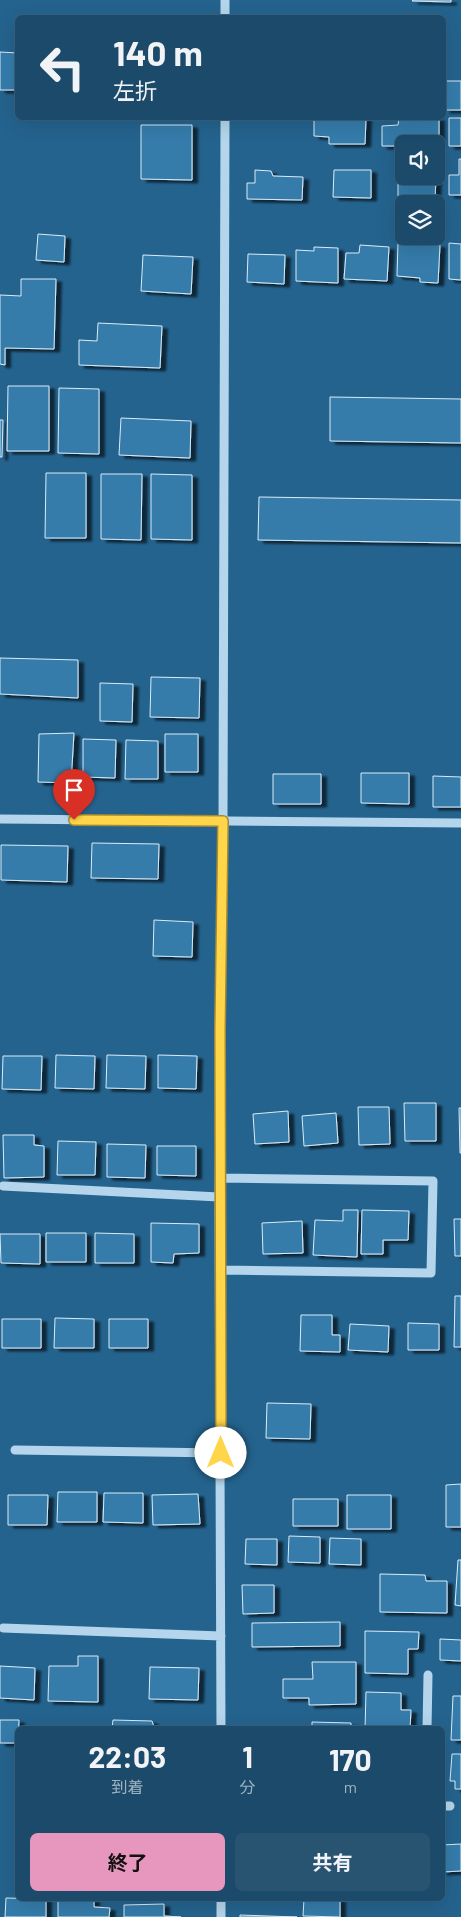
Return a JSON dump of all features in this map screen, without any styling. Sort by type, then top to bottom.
[{"type":"street","points":[[225,0],[225,15]]},
{"type":"street","points":[[221,1726],[219,1197],[223,821],[225,120]]},
{"type":"street","points":[[0,819],[461,823]]},
{"type":"street","points":[[220,1178],[433,1181],[431,1273],[220,1270]]},
{"type":"street","points":[[4,1186],[219,1197]]},
{"type":"street","points":[[14,1450],[221,1453]]},
{"type":"street","points":[[3,1628],[221,1636]]},
{"type":"street","points":[[426,1726],[428,1675]]},
{"type":"street","points":[[221,1901],[221,1917]]},
{"type":"building","points":[[451,0],[451,2],[412,1]]},
{"type":"building","points":[[0,52],[15,53],[15,90],[0,90]]},
{"type":"building","points":[[446,81],[461,81],[461,110],[446,110]]},
{"type":"building","points":[[449,118],[461,118],[461,146],[449,146]]},
{"type":"building","points":[[314,120],[366,120],[365,144],[329,144],[329,137],[314,136]]},
{"type":"building","points":[[399,120],[439,120],[439,135],[395,135],[395,146],[382,146],[382,126],[398,125]]},
{"type":"building","points":[[141,125],[192,125],[192,180],[141,179]]},
{"type":"building","points":[[459,159],[461,159],[461,195],[449,195],[449,175],[459,175]]},
{"type":"building","points":[[255,170],[271,171],[273,176],[303,177],[302,200],[247,199],[247,183],[255,183]]},
{"type":"building","points":[[334,170],[371,170],[371,198],[333,197]]},
{"type":"building","points":[[398,185],[436,185],[435,195],[398,195]]},
{"type":"building","points":[[38,234],[65,236],[64,262],[36,260]]},
{"type":"building","points":[[449,243],[461,244],[461,280],[449,279]]},
{"type":"building","points":[[360,245],[389,247],[387,281],[344,279],[346,253],[359,253]]},
{"type":"building","points":[[398,245],[440,245],[438,283],[420,282],[420,278],[397,276]]},
{"type":"building","points":[[314,247],[338,248],[338,283],[296,281],[296,250],[314,251]]},
{"type":"building","points":[[248,254],[285,255],[284,284],[247,282]]},
{"type":"building","points":[[143,255],[193,257],[191,294],[141,291]]},
{"type":"building","points":[[21,279],[56,279],[54,349],[5,348],[5,365],[0,364],[0,295],[21,296]]},
{"type":"building","points":[[98,323],[162,326],[160,368],[79,365],[79,340],[97,341]]},
{"type":"building","points":[[8,386],[49,386],[49,451],[7,451]]},
{"type":"building","points":[[59,388],[99,389],[99,454],[58,453]]},
{"type":"building","points":[[330,397],[461,399],[461,443],[330,441]]},
{"type":"building","points":[[121,418],[191,421],[190,458],[119,455]]},
{"type":"building","points":[[0,420],[3,420],[2,457],[0,457]]},
{"type":"building","points":[[46,473],[86,473],[86,538],[45,538]]},
{"type":"building","points":[[101,474],[142,474],[141,540],[101,539]]},
{"type":"building","points":[[151,474],[192,475],[192,540],[151,539]]},
{"type":"building","points":[[259,497],[461,500],[461,543],[258,540]]},
{"type":"building","points":[[0,658],[78,660],[78,698],[0,694]]},
{"type":"building","points":[[151,677],[200,678],[199,718],[150,717]]},
{"type":"building","points":[[100,683],[133,684],[132,722],[100,721]]},
{"type":"building","points":[[74,733],[71,783],[38,782],[39,734]]},
{"type":"building","points":[[165,734],[198,734],[198,772],[165,772]]},
{"type":"building","points":[[83,739],[116,740],[115,778],[83,777]]},
{"type":"building","points":[[126,740],[158,741],[158,779],[125,779]]},
{"type":"building","points":[[361,773],[409,773],[409,804],[361,803]]},
{"type":"building","points":[[273,774],[321,774],[321,804],[273,804]]},
{"type":"building","points":[[433,776],[461,777],[461,807],[433,807]]},
{"type":"building","points":[[92,843],[159,844],[158,879],[91,878]]},
{"type":"building","points":[[1,845],[68,846],[67,882],[1,880]]},
{"type":"building","points":[[154,920],[193,922],[192,957],[153,956]]},
{"type":"building","points":[[56,1055],[95,1056],[94,1089],[55,1088]]},
{"type":"building","points":[[107,1055],[146,1056],[145,1089],[106,1088]]},
{"type":"building","points":[[158,1055],[197,1056],[196,1089],[158,1088]]},
{"type":"building","points":[[3,1056],[42,1056],[41,1090],[2,1089]]},
{"type":"building","points":[[404,1103],[436,1103],[436,1141],[405,1141]]},
{"type":"building","points":[[358,1107],[389,1107],[390,1144],[359,1145]]},
{"type":"building","points":[[459,1108],[461,1108],[461,1153],[460,1153]]},
{"type":"building","points":[[288,1111],[289,1142],[255,1144],[253,1114]]},
{"type":"building","points":[[336,1113],[338,1143],[304,1146],[302,1116]]},
{"type":"building","points":[[3,1135],[34,1135],[34,1145],[44,1146],[44,1177],[4,1178]]},
{"type":"building","points":[[58,1141],[96,1142],[95,1175],[57,1175]]},
{"type":"building","points":[[107,1144],[146,1145],[145,1178],[107,1177]]},
{"type":"building","points":[[157,1146],[196,1146],[196,1176],[157,1175]]},
{"type":"building","points":[[343,1210],[358,1210],[357,1257],[313,1255],[315,1220],[343,1221]]},
{"type":"building","points":[[362,1210],[409,1211],[408,1240],[383,1240],[383,1254],[361,1254]]},
{"type":"building","points":[[454,1219],[461,1219],[461,1256],[455,1256]]},
{"type":"building","points":[[302,1221],[303,1253],[263,1254],[262,1223]]},
{"type":"building","points":[[151,1223],[199,1224],[199,1253],[174,1254],[173,1263],[151,1262]]},
{"type":"building","points":[[46,1233],[86,1233],[86,1262],[46,1262]]},
{"type":"building","points":[[95,1233],[134,1234],[134,1263],[95,1263]]},
{"type":"building","points":[[0,1234],[40,1234],[40,1264],[1,1263]]},
{"type":"building","points":[[455,1296],[461,1296],[461,1347],[454,1347]]},
{"type":"building","points":[[301,1315],[332,1315],[332,1335],[340,1335],[340,1352],[300,1351]]},
{"type":"building","points":[[55,1318],[94,1319],[94,1348],[54,1348]]},
{"type":"building","points":[[2,1319],[41,1319],[41,1348],[2,1348]]},
{"type":"building","points":[[109,1319],[148,1319],[148,1348],[109,1348]]},
{"type":"building","points":[[408,1323],[439,1324],[439,1350],[408,1350]]},
{"type":"building","points":[[350,1324],[389,1326],[388,1352],[348,1350]]},
{"type":"building","points":[[267,1403],[311,1404],[310,1439],[266,1438]]},
{"type":"building","points":[[461,1484],[461,1527],[446,1527],[446,1485]]},
{"type":"building","points":[[58,1492],[97,1492],[97,1522],[57,1522]]},
{"type":"building","points":[[104,1493],[143,1493],[143,1523],[103,1522]]},
{"type":"building","points":[[198,1494],[200,1524],[153,1525],[152,1495]]},
{"type":"building","points":[[8,1495],[48,1495],[47,1525],[8,1525]]},
{"type":"building","points":[[347,1495],[391,1495],[391,1529],[347,1529]]},
{"type":"building","points":[[293,1499],[338,1499],[338,1526],[293,1526]]},
{"type":"building","points":[[289,1536],[320,1537],[320,1563],[288,1562]]},
{"type":"building","points":[[330,1538],[361,1539],[361,1565],[329,1564]]},
{"type":"building","points":[[246,1539],[277,1539],[277,1565],[245,1564]]},
{"type":"building","points":[[458,1560],[461,1560],[461,1606],[455,1605]]},
{"type":"building","points":[[380,1574],[425,1575],[426,1581],[447,1581],[447,1613],[380,1612]]},
{"type":"building","points":[[242,1585],[274,1585],[274,1613],[243,1614]]},
{"type":"building","points":[[340,1622],[340,1646],[252,1647],[252,1623]]},
{"type":"building","points":[[365,1631],[419,1632],[418,1649],[408,1649],[408,1674],[365,1673]]},
{"type":"building","points":[[440,1639],[461,1640],[461,1661],[440,1660]]},
{"type":"building","points":[[78,1656],[98,1656],[98,1702],[48,1701],[49,1666],[78,1666]]},
{"type":"building","points":[[312,1662],[356,1662],[356,1704],[309,1705],[309,1698],[283,1698],[283,1679],[313,1679]]},
{"type":"building","points":[[0,1666],[35,1668],[34,1700],[0,1698]]},
{"type":"building","points":[[150,1667],[199,1668],[198,1700],[149,1699]]},
{"type":"building","points":[[366,1692],[401,1693],[401,1710],[411,1710],[410,1726],[365,1726]]},
{"type":"building","points":[[453,1696],[461,1696],[461,1740],[451,1740]]},
{"type":"building","points":[[0,1720],[19,1720],[19,1726],[15,1726],[15,1743],[0,1743]]},
{"type":"building","points":[[113,1720],[152,1721],[154,1726],[112,1726]]},
{"type":"building","points":[[312,1722],[351,1723],[351,1726],[312,1726]]},
{"type":"building","points":[[452,1754],[461,1754],[461,1789],[455,1789],[455,1781],[450,1781]]},
{"type":"building","points":[[461,1844],[461,1871],[445,1872],[445,1845]]},
{"type":"building","points":[[6,1898],[15,1898],[15,1901],[46,1901],[46,1917],[5,1917]]},
{"type":"building","points":[[58,1901],[94,1901],[94,1907],[110,1908],[109,1917],[58,1917]]},
{"type":"building","points":[[304,1901],[340,1901],[340,1917],[303,1916]]},
{"type":"building","points":[[164,1904],[164,1916],[181,1917],[124,1917],[124,1905]]},
{"type":"building","points":[[240,1915],[297,1917],[240,1917]]},
{"type":"route","points":[[74,820],[223,821],[219,1197],[221,1453]]}]
